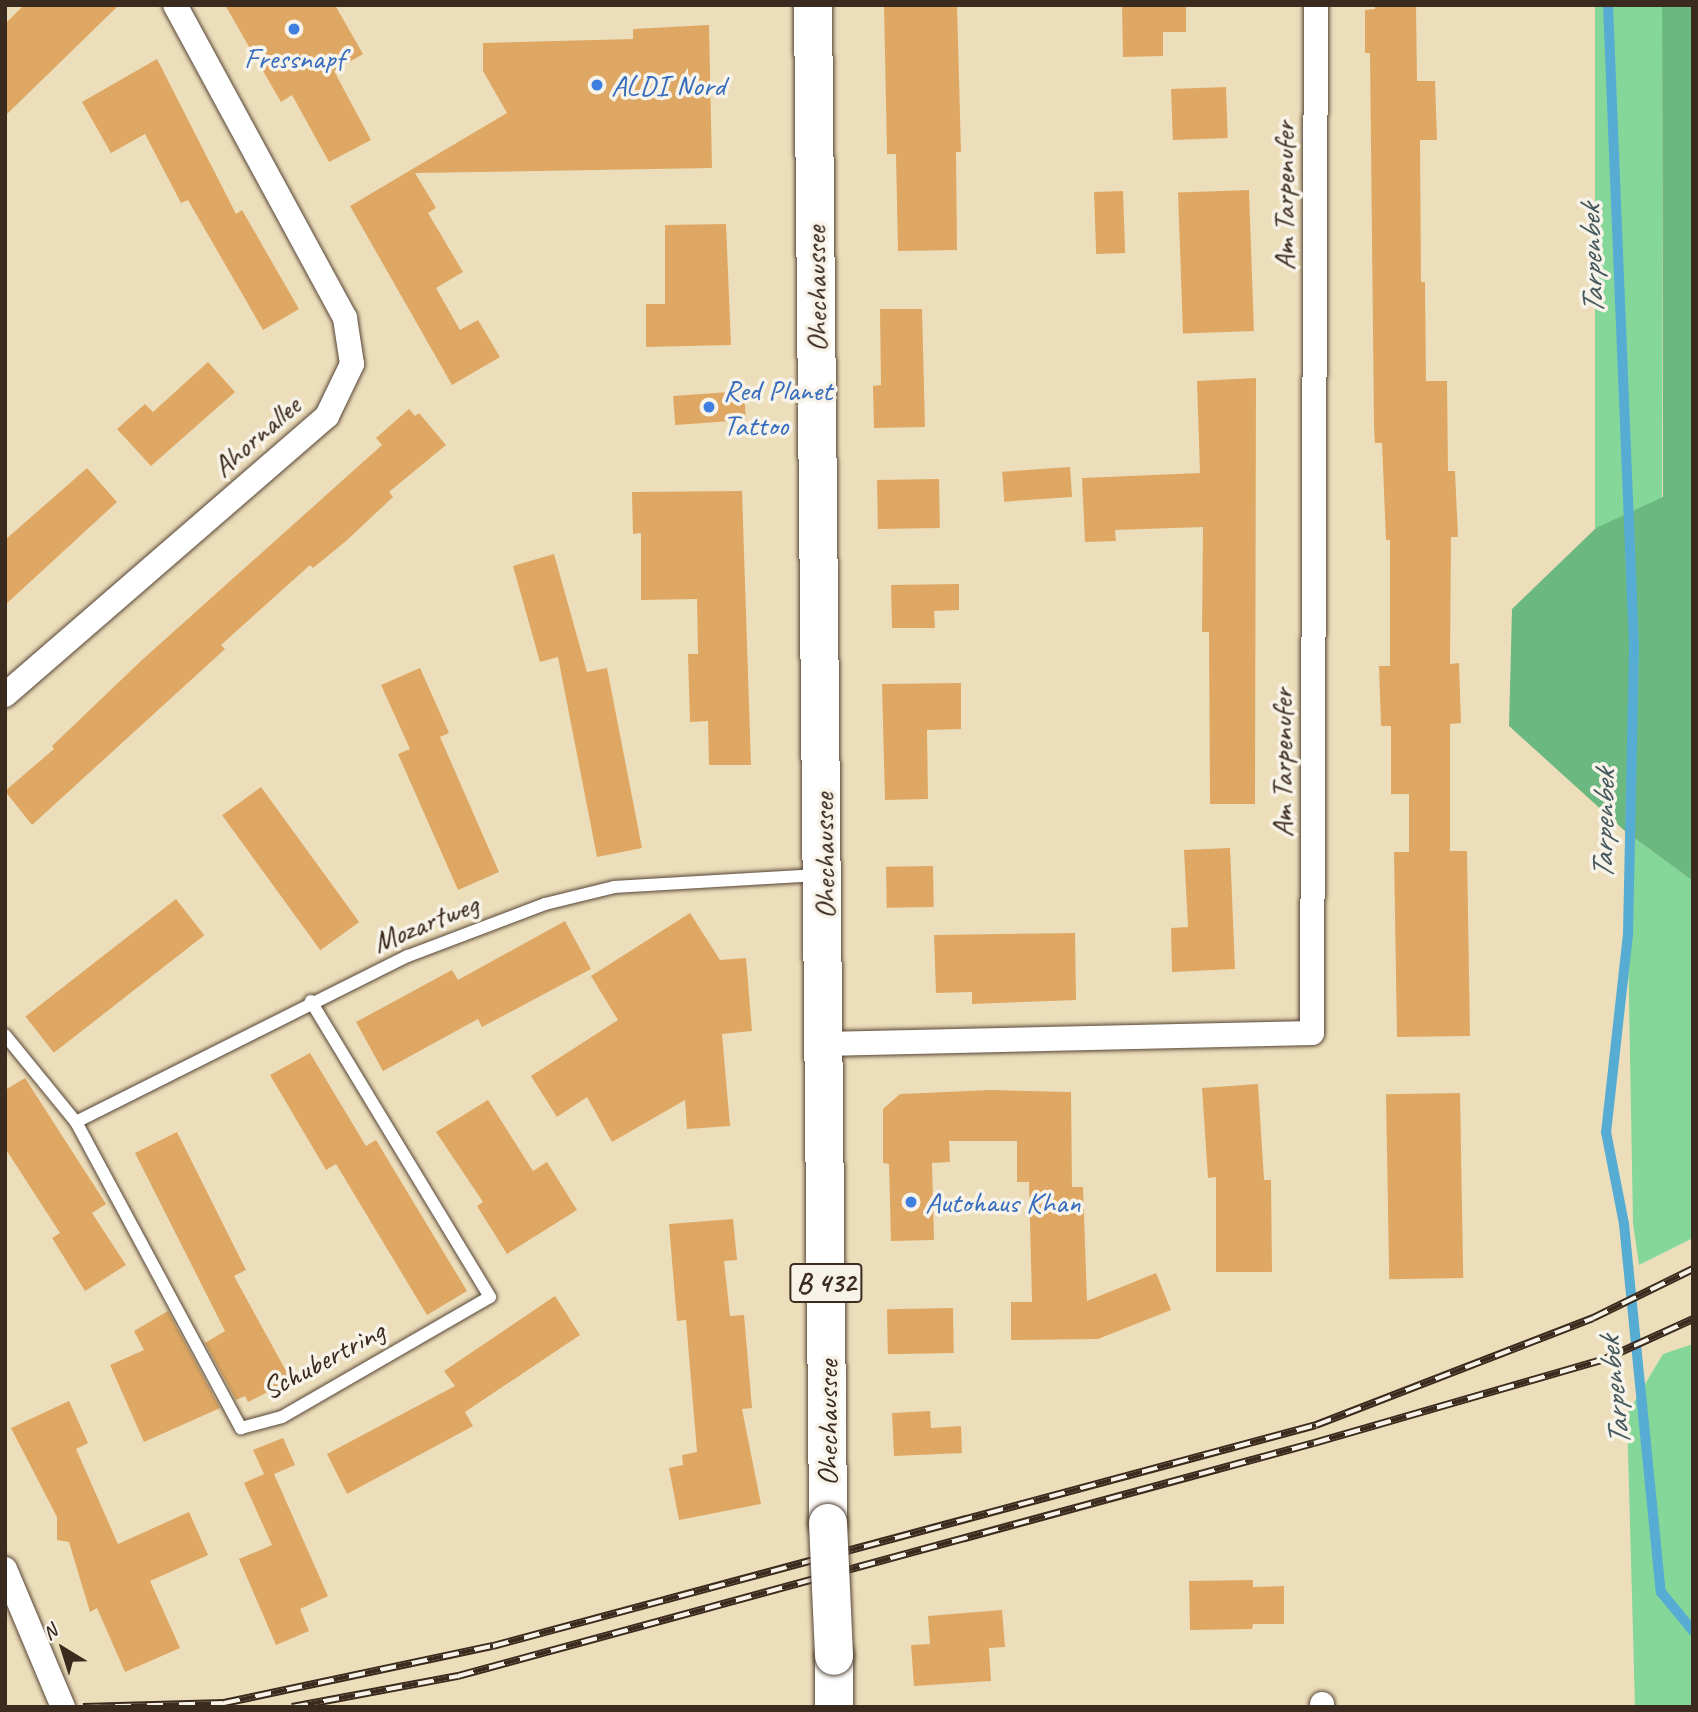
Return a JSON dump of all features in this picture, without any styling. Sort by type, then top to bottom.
[{"type":"main road","name":"Ohechaussee","points":[[813,5],[825,874],[828,1522],[834,1707]]},
{"type":"street","name":"Ahornallee","points":[[5,695],[327,416],[352,364],[345,318],[175,5]]},
{"type":"street","name":"Am Tarpenufer","points":[[824,1044],[1312,1032],[1316,5]]},
{"type":"street","points":[[5,1569],[51,1672],[63,1707]]},
{"type":"lane","name":"Mozartweg","points":[[76,1122],[311,1001],[408,956],[545,904],[615,887],[825,874]]},
{"type":"lane","name":"Schubertring","points":[[5,1035],[76,1122],[241,1428],[282,1417],[490,1297],[311,1001]]},
{"type":"green space","points":[[1595,5],[1662,5],[1662,528],[1595,528]]},
{"type":"green space","points":[[1662,5],[1693,5],[1693,881],[1626,832],[1509,726],[1512,609],[1596,528],[1663,497]]},
{"type":"green space","points":[[1626,832],[1693,881],[1693,1238],[1639,1265],[1633,1223]]},
{"type":"green space","points":[[1693,1344],[1693,1707],[1635,1707],[1627,1414],[1663,1354]]},
{"type":"building","points":[[24,5],[119,5],[5,116],[5,24]]},
{"type":"building","name":"Fressnapf","points":[[225,5],[335,5],[363,54],[334,71],[371,140],[329,162],[292,95],[281,102]]},
{"type":"building","points":[[884,5],[957,5],[961,152],[956,152],[957,250],[898,251],[896,154],[887,154]]},
{"type":"building","points":[[1122,5],[1186,7],[1186,32],[1163,32],[1163,56],[1123,57]]},
{"type":"building","points":[[1375,5],[1416,5],[1417,81],[1435,81],[1437,140],[1420,140],[1421,282],[1425,282],[1426,381],[1447,381],[1448,471],[1455,471],[1458,537],[1451,537],[1450,664],[1459,663],[1461,723],[1450,724],[1450,851],[1467,851],[1470,1036],[1397,1037],[1394,852],[1409,852],[1409,794],[1391,794],[1391,726],[1381,726],[1379,666],[1390,666],[1390,540],[1386,540],[1382,443],[1375,443],[1374,426],[1370,53],[1365,53],[1365,10],[1375,9]]},
{"type":"building","name":"ALDI Nord","points":[[709,25],[712,168],[415,173],[436,208],[428,213],[463,272],[436,288],[460,330],[478,320],[500,357],[452,385],[350,206],[507,113],[483,71],[483,43],[633,39],[633,29]]},
{"type":"building","points":[[157,59],[236,214],[242,210],[299,309],[263,330],[188,200],[181,203],[145,134],[111,153],[82,102]]},
{"type":"building","points":[[1226,87],[1228,138],[1173,140],[1171,89]]},
{"type":"building","points":[[1249,190],[1254,331],[1183,333],[1178,192]]},
{"type":"building","points":[[1123,191],[1125,253],[1096,254],[1094,192]]},
{"type":"building","points":[[726,224],[731,345],[646,347],[646,304],[665,304],[665,225]]},
{"type":"building","points":[[880,309],[922,309],[925,427],[874,428],[873,386],[881,385]]},
{"type":"building","points":[[208,362],[235,392],[151,466],[117,429],[145,404],[153,412]]},
{"type":"building","points":[[1256,378],[1255,804],[1210,804],[1209,632],[1202,632],[1203,527],[1115,530],[1116,541],[1085,542],[1082,478],[1200,473],[1197,381]]},
{"type":"building","name":"Red Planet Tattoo","points":[[744,391],[746,420],[675,425],[673,396]]},
{"type":"building","points":[[409,409],[415,416],[419,413],[446,445],[389,492],[393,497],[346,541],[313,568],[310,565],[221,645],[225,649],[32,825],[5,791],[54,749],[52,746],[142,660],[382,445],[376,438]]},
{"type":"building","points":[[1070,467],[1072,497],[1004,502],[1002,472]]},
{"type":"building","points":[[87,468],[117,502],[5,605],[5,540]]},
{"type":"building","points":[[939,479],[940,528],[878,529],[877,480]]},
{"type":"building","points":[[742,491],[751,765],[709,765],[708,721],[690,722],[688,654],[698,654],[697,599],[641,600],[641,533],[633,534],[632,492]]},
{"type":"building","points":[[554,554],[587,672],[607,668],[642,848],[597,857],[558,657],[540,662],[513,566]]},
{"type":"building","points":[[959,584],[959,610],[934,611],[935,628],[892,628],[891,585]]},
{"type":"building","points":[[420,668],[449,733],[440,737],[499,872],[458,890],[398,754],[410,749],[381,685]]},
{"type":"building","points":[[961,683],[961,729],[927,730],[928,799],[885,800],[882,684]]},
{"type":"building","points":[[261,787],[359,922],[320,950],[222,815]]},
{"type":"building","points":[[1230,848],[1235,969],[1172,972],[1171,928],[1188,927],[1184,850]]},
{"type":"building","points":[[933,866],[934,907],[887,908],[886,867]]},
{"type":"building","points":[[176,899],[204,935],[54,1053],[25,1017]]},
{"type":"building","points":[[690,913],[720,960],[746,958],[752,1031],[722,1034],[730,1126],[687,1129],[685,1100],[612,1142],[587,1097],[557,1117],[531,1076],[618,1020],[591,976]]},
{"type":"building","points":[[565,921],[591,969],[482,1027],[478,1019],[383,1071],[356,1022],[452,970],[458,980]]},
{"type":"building","points":[[1075,933],[1076,1000],[972,1004],[972,992],[936,993],[934,935]]},
{"type":"building","points":[[310,1053],[366,1146],[376,1140],[467,1291],[427,1315],[336,1164],[326,1170],[270,1075]]},
{"type":"building","points":[[25,1078],[106,1204],[92,1213],[126,1265],[85,1291],[52,1238],[60,1233],[5,1148],[5,1090]]},
{"type":"building","points":[[1258,1084],[1264,1180],[1271,1180],[1272,1272],[1216,1272],[1216,1177],[1208,1178],[1202,1088]]},
{"type":"building","points":[[991,1090],[1071,1092],[1072,1187],[1083,1187],[1087,1301],[1156,1273],[1171,1310],[1098,1339],[1011,1340],[1011,1302],[1032,1302],[1029,1182],[1017,1182],[1017,1141],[949,1141],[950,1162],[932,1163],[934,1240],[891,1241],[889,1164],[883,1163],[883,1109],[900,1094]]},
{"type":"building","points":[[1460,1093],[1463,1278],[1389,1279],[1386,1094]]},
{"type":"building","points":[[488,1100],[533,1171],[547,1162],[577,1210],[507,1254],[477,1206],[483,1202],[436,1132]]},
{"type":"building","points":[[177,1132],[246,1270],[234,1276],[291,1380],[248,1402],[245,1396],[236,1400],[205,1343],[225,1331],[135,1153]]},
{"type":"building","points":[[733,1219],[737,1260],[724,1261],[730,1316],[744,1315],[752,1408],[742,1409],[761,1504],[679,1520],[669,1468],[683,1465],[682,1455],[697,1452],[686,1320],[677,1321],[669,1224]]},
{"type":"building","points":[[555,1296],[580,1335],[465,1412],[473,1426],[347,1494],[327,1454],[455,1386],[444,1371]]},
{"type":"building","points":[[953,1308],[954,1353],[888,1354],[887,1309]]},
{"type":"building","points":[[168,1311],[220,1408],[144,1442],[110,1365],[144,1350],[134,1331]]},
{"type":"building","points":[[69,1401],[88,1443],[76,1449],[118,1544],[189,1512],[208,1555],[150,1581],[180,1648],[125,1672],[97,1608],[90,1612],[69,1542],[57,1540],[57,1517],[11,1428]]},
{"type":"building","points":[[930,1411],[931,1428],[961,1426],[962,1453],[894,1456],[892,1413]]},
{"type":"building","points":[[283,1438],[295,1465],[274,1474],[328,1596],[300,1609],[309,1631],[276,1645],[239,1559],[272,1545],[244,1483],[264,1474],[253,1450]]},
{"type":"building","points":[[1253,1580],[1253,1587],[1284,1586],[1284,1624],[1253,1624],[1252,1629],[1190,1630],[1189,1581]]},
{"type":"building","points":[[1002,1610],[1005,1647],[989,1648],[991,1681],[914,1686],[911,1645],[930,1644],[928,1616]]},
{"type":"waterway","name":"Tarpenbek","points":[[1608,5],[1634,647],[1628,934],[1606,1132],[1624,1224],[1661,1592],[1693,1631]]},
{"type":"railway","points":[[83,1707],[224,1703],[493,1646],[1316,1425],[1593,1318],[1693,1269]]},
{"type":"railway","points":[[292,1707],[458,1676],[1314,1443],[1605,1359],[1693,1319]]},
{"type":"place","name":"Fressnapf","points":[[294,29]]},
{"type":"place","name":"ALDI Nord","points":[[597,85]]},
{"type":"place","name":"Red Planet Tattoo","points":[[709,407]]},
{"type":"place","name":"Autohaus Khan","points":[[911,1202]]}]
